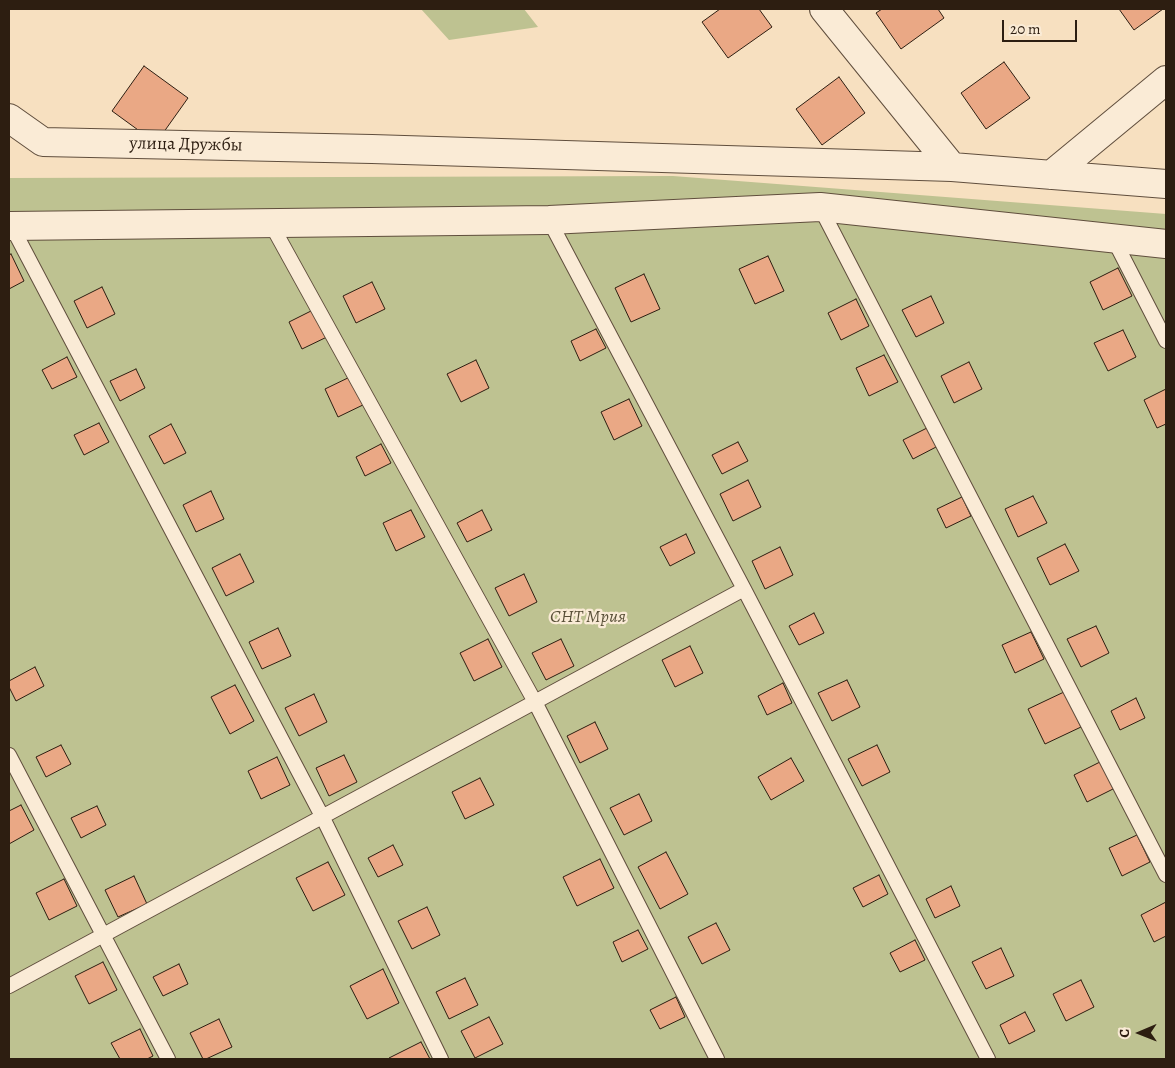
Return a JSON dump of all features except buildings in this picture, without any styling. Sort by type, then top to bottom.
[{"type":"street","points":[[824,9],[952,167]]},
{"type":"street","points":[[1051,175],[1166,80]]},
{"type":"street","name":"улица Дружбы","points":[[9,118],[43,142],[372,149],[952,167],[1166,184]]},
{"type":"street","points":[[10,227],[549,220],[820,207],[1166,244]]},
{"type":"lane","points":[[820,207],[1166,876]]},
{"type":"lane","points":[[549,220],[744,589],[988,1059]]},
{"type":"lane","points":[[271,224],[535,702],[717,1059]]},
{"type":"lane","points":[[10,227],[323,818],[441,1059]]},
{"type":"lane","points":[[1113,238],[1166,341]]},
{"type":"lane","points":[[9,986],[744,589]]},
{"type":"lane","points":[[9,755],[168,1059]]},
{"type":"green space","points":[[421,9],[524,9],[538,27],[449,40]]},
{"type":"green space","name":"СНТ Мрия","points":[[673,176],[1166,214],[1166,1059],[9,1059],[9,178]]}]
